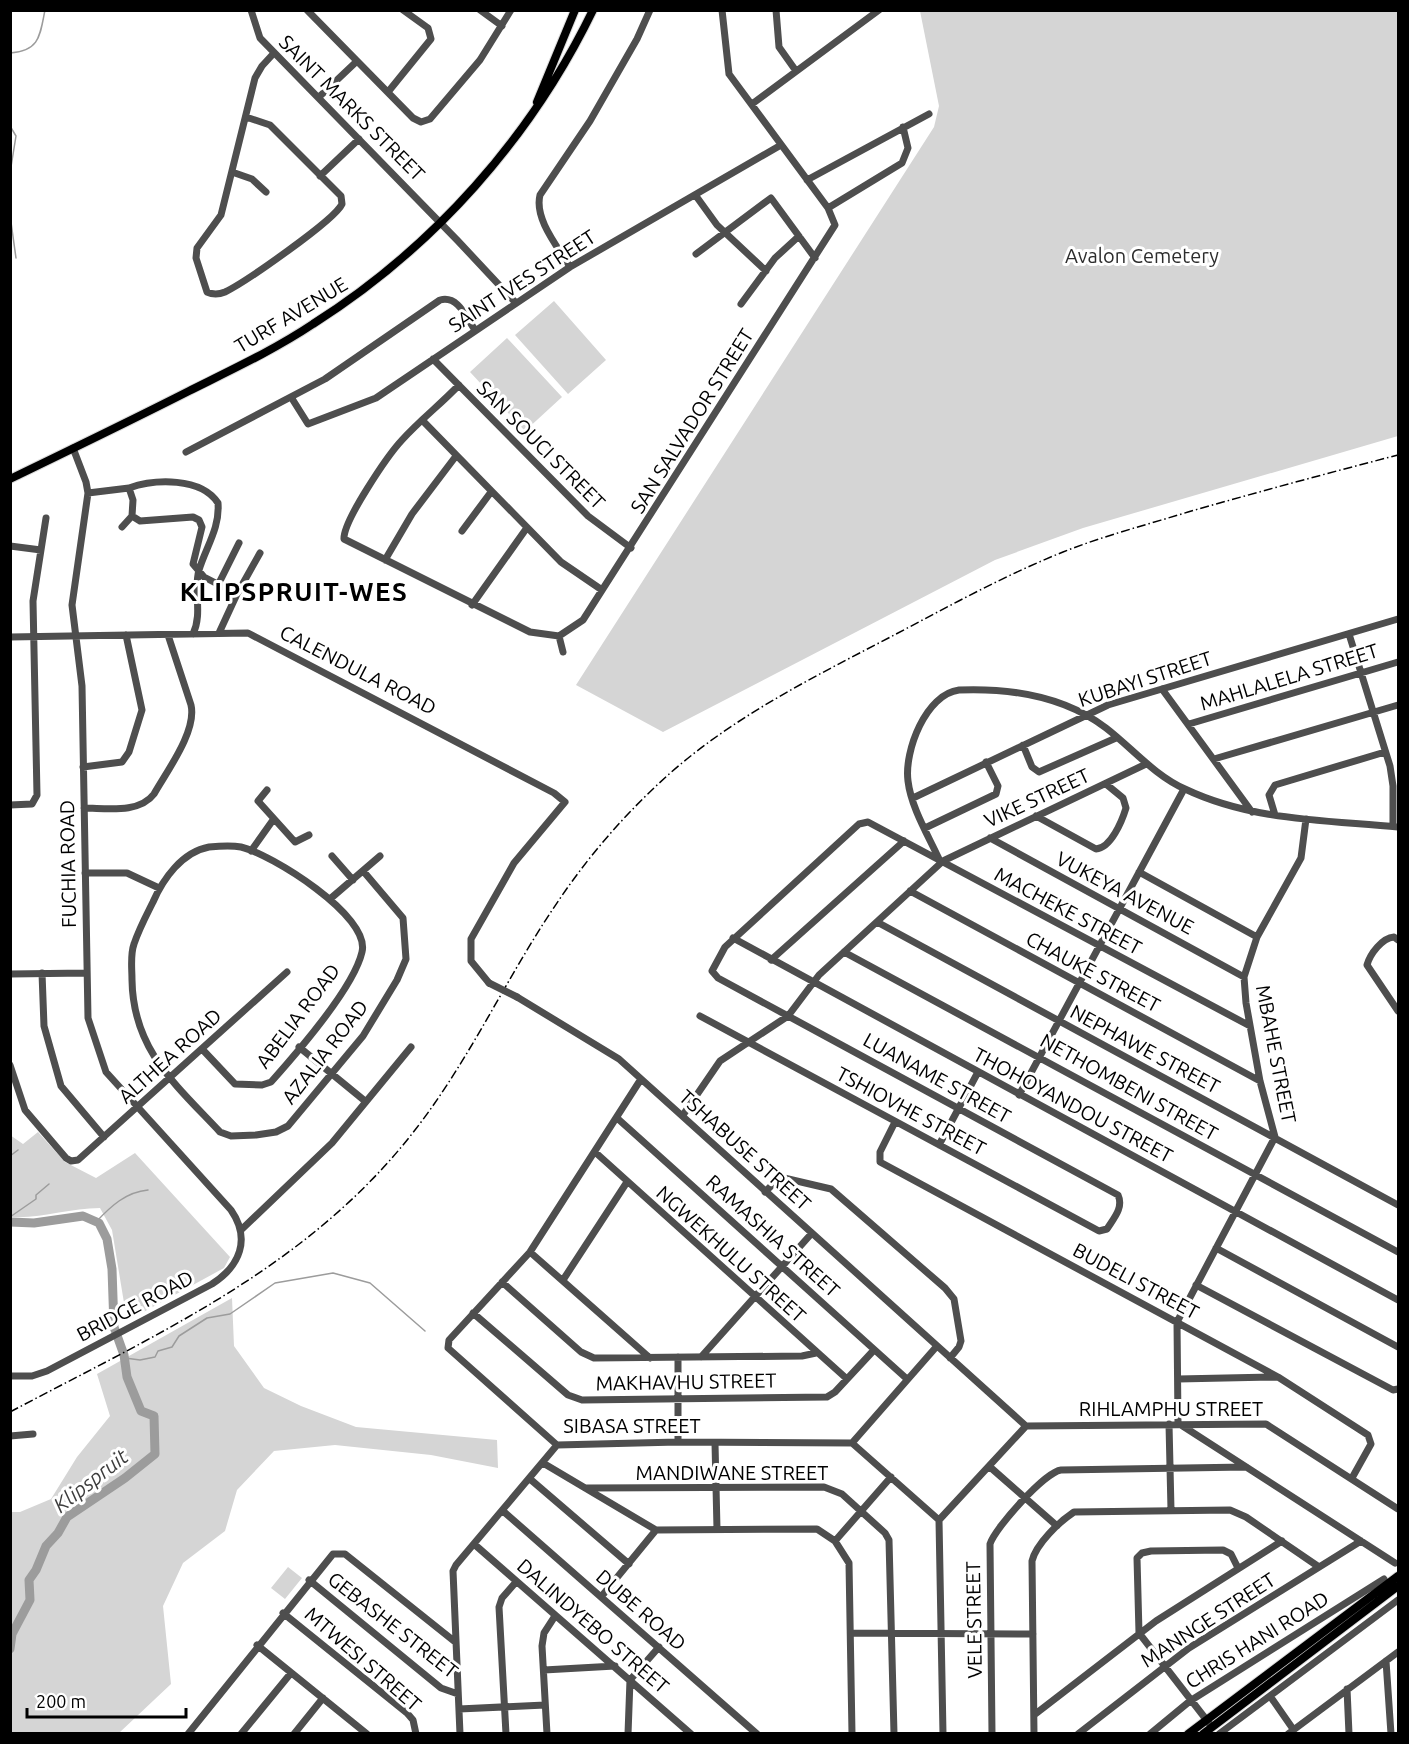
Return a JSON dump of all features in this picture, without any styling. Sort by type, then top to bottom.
[{"type":"main road","name":"TURF AVENUE","points":[[535,108],[575,10]]},
{"type":"main road","name":"TURF AVENUE","points":[[10,479],[252,360],[313,324],[376,280],[440,222],[482,179],[559,76],[593,10]]},
{"type":"main road","name":"CHRIS HANI ROAD","points":[[1203,1734],[1209,1723],[1398,1576]]},
{"type":"main road","name":"CHRIS HANI ROAD","points":[[1188,1734],[1209,1723],[1398,1586]]},
{"type":"street","name":"SAINT MARKS STREET","points":[[251,10],[260,38],[515,302]]},
{"type":"street","points":[[307,10],[413,118],[422,122],[430,119],[469,74],[511,10]]},
{"type":"street","points":[[388,92],[431,39],[428,28],[403,10]]},
{"type":"street","points":[[480,10],[502,26]]},
{"type":"street","points":[[570,267],[541,216],[538,205],[540,195],[590,121],[637,39],[650,10]]},
{"type":"street","points":[[722,10],[727,70],[828,208],[902,163],[908,148],[903,128]]},
{"type":"street","points":[[776,10],[779,47],[796,71]]},
{"type":"street","points":[[752,104],[879,10]]},
{"type":"street","points":[[246,117],[266,122],[340,196],[342,204],[337,212],[233,288],[213,294],[205,289],[196,255],[199,246],[221,215],[246,117],[258,72],[274,53]]},
{"type":"street","points":[[319,97],[356,62]]},
{"type":"street","points":[[807,180],[929,114]]},
{"type":"street","points":[[320,176],[359,139]]},
{"type":"street","name":"SAINT IVES STREET","points":[[291,397],[305,423],[311,424],[376,398],[570,267],[781,145]]},
{"type":"street","points":[[232,172],[252,179],[266,192]]},
{"type":"street","points":[[696,196],[725,231],[766,271]]},
{"type":"street","points":[[696,254],[771,198],[815,258]]},
{"type":"street","name":"SAN SALVADOR STREET","points":[[559,636],[583,620],[815,258],[835,226],[835,221],[828,208]]},
{"type":"street","points":[[741,304],[781,251],[799,236]]},
{"type":"street","points":[[186,452],[331,375],[440,300],[448,298],[456,302],[475,330]]},
{"type":"street","name":"SAN SOUCI STREET","points":[[433,359],[588,516],[631,548]]},
{"type":"street","points":[[459,385],[397,446],[366,491],[346,528],[345,540],[472,605],[534,633],[559,636],[563,652]]},
{"type":"street","points":[[422,420],[526,529],[561,562],[602,590]]},
{"type":"street","name":"FUCHIA ROAD","points":[[73,448],[86,482],[88,494],[72,599],[82,686],[88,1018],[100,1061],[106,1072],[231,1210],[241,1230]]},
{"type":"street","points":[[385,560],[412,514],[456,456]]},
{"type":"street","points":[[88,494],[176,482],[215,498],[218,503],[218,520],[198,571],[198,623],[193,634]]},
{"type":"street","points":[[122,527],[132,516],[133,500],[129,488]]},
{"type":"street","points":[[462,531],[491,492]]},
{"type":"street","points":[[132,516],[140,521],[193,517],[200,520],[202,524],[192,560],[198,571],[218,585],[237,594]]},
{"type":"street","points":[[10,806],[32,804],[37,795],[33,601],[46,518]]},
{"type":"street","points":[[472,605],[526,529]]},
{"type":"street","points":[[218,585],[239,543]]},
{"type":"street","points":[[10,546],[41,550]]},
{"type":"street","points":[[219,633],[237,594],[261,553]]},
{"type":"street","name":"KUBAYI STREET","points":[[913,798],[1108,705],[1398,619]]},
{"type":"street","name":"CALENDULA ROAD","points":[[10,637],[219,633],[244,633],[258,637],[528,777],[564,802]]},
{"type":"street","points":[[84,808],[128,808],[147,801],[154,794],[189,729],[193,713],[168,634]]},
{"type":"street","points":[[940,860],[913,798],[907,776],[915,739],[930,708],[946,693],[966,690],[1031,695],[1057,702],[1085,714],[1146,764],[1184,789],[1220,804],[1252,812],[1396,827],[1396,792],[1386,752],[1349,634]]},
{"type":"street","points":[[83,767],[122,762],[128,756],[140,721],[142,705],[126,635]]},
{"type":"street","name":"MAHLALELA STREET","points":[[1189,724],[1398,662]]},
{"type":"street","points":[[1162,689],[1252,812]]},
{"type":"street","points":[[1214,759],[1398,705]]},
{"type":"street","points":[[1023,745],[1032,767],[1039,772],[1116,738]]},
{"type":"street","points":[[1275,815],[1269,795],[1275,785],[1386,752]]},
{"type":"street","points":[[925,828],[996,795],[998,786],[986,762]]},
{"type":"street","name":"VIKE STREET","points":[[683,1115],[720,1061],[788,1016],[813,982],[940,860],[1146,764]]},
{"type":"street","points":[[1036,816],[1096,849],[1101,848],[1108,843],[1126,808],[1123,798],[1106,784]]},
{"type":"street","points":[[1019,1095],[1184,789]]},
{"type":"street","points":[[267,790],[258,801],[273,820],[295,842],[309,835]]},
{"type":"street","name":"TSHABUSE STREET","points":[[564,802],[514,863],[471,939],[471,961],[489,983],[604,1048],[683,1115],[765,1192],[1026,1426]]},
{"type":"street","name":"MBAHE STREET","points":[[1177,1322],[1275,1137],[1260,1081],[1244,976],[1257,937],[1301,858],[1306,819]]},
{"type":"street","points":[[273,820],[251,851],[330,899],[380,856]]},
{"type":"street","name":"MACHEKE STREET","points":[[733,938],[859,824],[872,823],[1250,1026]]},
{"type":"street","name":"VUKEYA AVENUE","points":[[990,838],[1244,976]]},
{"type":"street","points":[[771,960],[903,841]]},
{"type":"street","name":"AZALIA ROAD","points":[[251,851],[232,846],[205,848],[171,871],[159,888],[134,944],[132,992],[147,1047],[170,1077],[220,1132],[231,1136],[270,1133],[292,1122],[375,1019],[405,965],[403,918],[364,872]]},
{"type":"street","points":[[332,856],[353,880]]},
{"type":"street","points":[[1139,872],[1257,937]]},
{"type":"street","points":[[85,873],[128,873],[159,888]]},
{"type":"street","name":"CHAUKE STREET","points":[[910,891],[1260,1081]]},
{"type":"street","name":"ABELIA ROAD","points":[[202,1049],[232,1081],[242,1086],[271,1082],[339,997],[360,960],[363,944],[356,927],[330,899]]},
{"type":"street","name":"NEPHAWE STREET","points":[[877,922],[1398,1205]]},
{"type":"street","points":[[1398,940],[1394,937],[1387,939],[1370,958],[1369,970],[1398,1011]]},
{"type":"street","name":"THOHOYANDOU STREET","points":[[733,938],[1398,1300]]},
{"type":"street","name":"LUANAME STREET","points":[[733,938],[713,968],[713,973],[717,978],[1118,1196],[1120,1207],[1107,1229]]},
{"type":"street","name":"NETHOMBENI STREET","points":[[844,952],[1398,1252]]},
{"type":"street","name":"ALTHEA ROAD","points":[[10,1065],[27,1113],[63,1155],[73,1161],[80,1159],[287,972]]},
{"type":"street","points":[[42,973],[44,1026],[61,1086],[104,1137]]},
{"type":"street","points":[[10,974],[87,973]]},
{"type":"street","name":"TSHIOVHE STREET","points":[[700,1016],[1095,1230],[1107,1229]]},
{"type":"street","points":[[299,1047],[365,1101]]},
{"type":"street","points":[[241,1230],[332,1143],[411,1047]]},
{"type":"street","points":[[939,1145],[978,1072]]},
{"type":"street","points":[[473,1313],[530,1252],[641,1080]]},
{"type":"street","name":"RAMASHIA STREET","points":[[617,1118],[907,1379]]},
{"type":"street","name":"BUDELI STREET","points":[[895,1122],[880,1152],[880,1162],[1278,1377],[1370,1438],[1371,1444],[1352,1478]]},
{"type":"street","name":"NGWEKHULU STREET","points":[[595,1152],[847,1379]]},
{"type":"street","points":[[765,1192],[778,1179],[784,1178],[831,1189],[945,1288],[954,1299],[961,1341],[950,1358]]},
{"type":"street","points":[[562,1280],[627,1182]]},
{"type":"street","name":"BRIDGE ROAD","points":[[10,1376],[32,1376],[47,1371],[207,1287],[229,1271],[240,1253],[241,1230]]},
{"type":"street","points":[[701,1357],[812,1233]]},
{"type":"street","points":[[1216,1248],[1398,1347]]},
{"type":"street","points":[[530,1252],[650,1358]]},
{"type":"street","points":[[502,1282],[584,1354],[599,1358],[802,1356],[816,1353]]},
{"type":"street","points":[[1196,1285],[1393,1390],[1398,1389]]},
{"type":"street","name":"MAKHAVHU STREET","points":[[473,1313],[576,1399],[827,1397],[874,1350]]},
{"type":"street","name":"SIBASA STREET","points":[[473,1313],[449,1340],[448,1348],[557,1445],[678,1442],[852,1443]]},
{"type":"street","points":[[1177,1322],[1178,1423],[1395,1563]]},
{"type":"street","points":[[937,1346],[852,1443],[939,1520]]},
{"type":"street","points":[[678,1358],[678,1442]]},
{"type":"street","points":[[1178,1379],[1278,1377]]},
{"type":"street","name":"RIHLAMPHU STREET","points":[[1026,1426],[1178,1423],[1270,1425],[1398,1509]]},
{"type":"street","points":[[1169,1424],[1171,1510]]},
{"type":"street","points":[[943,1734],[939,1520],[1026,1426]]},
{"type":"street","points":[[10,1436],[33,1434]]},
{"type":"street","points":[[716,1443],[717,1528]]},
{"type":"street","points":[[460,1734],[454,1641],[453,1571],[557,1445]]},
{"type":"street","points":[[543,1463],[656,1530],[818,1529],[835,1540],[849,1560],[852,1734]]},
{"type":"street","points":[[990,1467],[1057,1526]]},
{"type":"street","name":"VELE STREET","points":[[992,1734],[990,1544],[994,1535],[1026,1499],[1055,1471],[1246,1467]]},
{"type":"street","points":[[835,1540],[891,1477]]},
{"type":"street","points":[[530,1479],[629,1564]]},
{"type":"street","name":"MANDIWANE STREET","points":[[587,1488],[830,1488],[862,1511],[890,1540],[894,1734]]},
{"type":"street","name":"MANDIWANE STREET","points":[[607,1501],[612,1489]]},
{"type":"street","points":[[1034,1734],[1032,1557],[1057,1526],[1077,1511],[1232,1510],[1319,1567]]},
{"type":"street","name":"DUBE ROAD","points":[[502,1511],[757,1734]]},
{"type":"street","points":[[601,1598],[656,1530]]},
{"type":"street","points":[[1034,1715],[1139,1633],[1282,1541]]},
{"type":"street","name":"MANNGE STREET","points":[[1078,1734],[1164,1667],[1361,1541]]},
{"type":"street","name":"DALINDYEBO STREET","points":[[474,1544],[691,1734]]},
{"type":"street","points":[[1209,1723],[1139,1633],[1137,1562],[1140,1554],[1151,1551],[1223,1550],[1234,1558],[1238,1568]]},
{"type":"street","points":[[188,1734],[309,1580],[328,1557],[337,1553],[345,1554],[454,1641]]},
{"type":"street","name":"GEBASHE STREET","points":[[309,1580],[441,1688],[458,1694]]},
{"type":"street","name":"CHRIS HANI ROAD","points":[[1150,1734],[1190,1701],[1384,1580]]},
{"type":"street","points":[[506,1734],[499,1607],[502,1598],[516,1582]]},
{"type":"street","points":[[1219,1734],[1398,1600]]},
{"type":"street","name":"MTWESI STREET","points":[[283,1613],[407,1713],[414,1720],[416,1734]]},
{"type":"street","points":[[547,1734],[543,1638],[555,1616]]},
{"type":"street","points":[[851,1634],[1033,1634]]},
{"type":"street","points":[[257,1645],[367,1734]]},
{"type":"street","points":[[628,1733],[630,1680],[659,1647]]},
{"type":"street","points":[[1270,1696],[1290,1731],[1398,1652]]},
{"type":"street","points":[[1386,1661],[1391,1734]]},
{"type":"street","points":[[544,1670],[615,1666]]},
{"type":"street","points":[[241,1734],[291,1673]]},
{"type":"street","points":[[1347,1689],[1349,1734]]},
{"type":"street","points":[[294,1734],[323,1698]]},
{"type":"street","points":[[459,1708],[545,1705]]},
{"type":"green space","name":"Avalon Cemetery","points":[[920,11],[1398,11],[1398,436],[1083,528],[995,560],[663,732],[576,685],[934,127],[939,106]]},
{"type":"green space","points":[[554,301],[606,360],[568,394],[515,335]]},
{"type":"green space","points":[[507,338],[562,397],[525,431],[470,372]]},
{"type":"green space","points":[[38,1132],[65,1162],[96,1178],[135,1153],[230,1257],[224,1268],[127,1321],[112,1230],[100,1208],[11,1217],[10,1135],[23,1144]]},
{"type":"green space","points":[[232,1298],[234,1346],[264,1388],[301,1406],[356,1427],[497,1440],[498,1468],[431,1455],[335,1445],[274,1451],[237,1490],[225,1531],[183,1563],[163,1606],[171,1684],[119,1733],[11,1733],[11,1512],[20,1512],[51,1499],[77,1457],[110,1416],[97,1374]]},
{"type":"green space","points":[[288,1567],[302,1578],[285,1599],[271,1588]]},
{"type":"waterway","points":[[10,53],[20,52],[33,45],[40,34],[45,10]]},
{"type":"waterway","points":[[10,126],[16,136],[10,173]]},
{"type":"waterway","points":[[10,215],[16,258]]},
{"type":"waterway","points":[[10,1156],[18,1150]]},
{"type":"waterway","points":[[10,1217],[36,1199],[36,1195],[49,1184]]},
{"type":"waterway","points":[[96,1222],[119,1201],[140,1191],[148,1190]]},
{"type":"waterway","name":"Klipspruit","points":[[10,1222],[34,1223],[83,1216],[99,1223],[107,1239],[112,1269],[114,1327],[124,1355],[127,1377],[141,1411],[154,1416],[155,1454],[125,1478],[67,1517],[58,1533],[46,1546],[29,1580],[30,1600],[12,1634],[10,1649]]},
{"type":"waterway","points":[[125,1358],[140,1360],[155,1357],[158,1351],[172,1347],[179,1336],[207,1318],[230,1314],[275,1283],[333,1273],[370,1283],[425,1331]]},
{"type":"railway","points":[[10,1412],[121,1354],[229,1293],[280,1259],[328,1221],[373,1178],[415,1130],[454,1074],[540,928],[583,866],[653,789],[716,737],[767,704],[821,674],[991,584],[1063,552],[1188,512],[1398,455]]},
{"type":"district","name":"KLIPSPRUIT-WES","points":[[294,592]]}]
